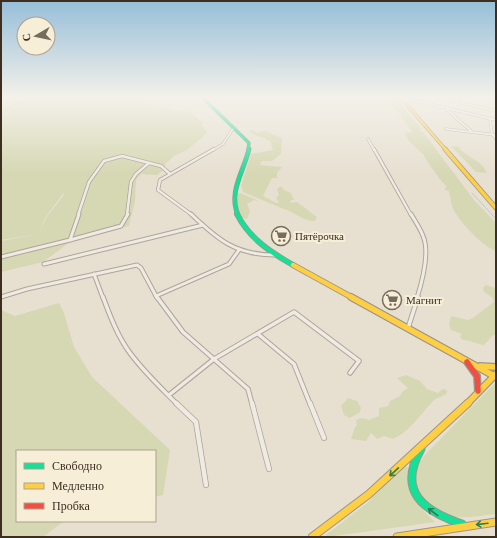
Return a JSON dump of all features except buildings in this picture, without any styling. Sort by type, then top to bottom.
[{"type":"main road","points":[[230,123],[249,143],[244,169],[233,200],[234,212],[240,223],[275,255],[495,375],[423,446],[364,500],[335,523],[312,537]]},
{"type":"main road","points":[[424,125],[496,208]]},
{"type":"main road","points":[[424,125],[496,212]]},
{"type":"main road","points":[[462,358],[477,376],[478,391]]},
{"type":"main road","points":[[474,364],[496,367]]},
{"type":"main road","points":[[423,446],[414,463],[411,475],[418,496],[432,512],[445,520],[468,526]]},
{"type":"main road","points":[[397,537],[496,522]]},
{"type":"street","points":[[462,123],[471,131]]},
{"type":"street","points":[[491,123],[492,134],[496,139]]},
{"type":"street","points":[[234,127],[231,128],[227,140],[223,144],[160,180],[158,190],[163,196],[183,208],[215,236],[239,250],[254,254],[275,255]]},
{"type":"street","points":[[446,130],[471,131],[496,135]]},
{"type":"street","points":[[368,139],[421,230],[425,242],[421,284],[408,328]]},
{"type":"street","points":[[70,240],[89,182],[104,161],[122,156],[161,166],[170,174]]},
{"type":"street","points":[[1,257],[121,226],[125,222],[129,206],[131,182],[149,163]]},
{"type":"street","points":[[44,264],[147,240],[203,225]]},
{"type":"street","points":[[156,296],[229,264],[239,250]]},
{"type":"street","points":[[1,296],[137,265],[141,268],[156,296],[183,332],[248,389],[269,469]]},
{"type":"street","points":[[94,274],[112,321],[129,352],[144,371],[196,422],[206,485]]},
{"type":"street","points":[[169,395],[214,359],[294,312],[333,340],[359,362],[350,374]]},
{"type":"street","points":[[258,334],[294,364],[324,438]]},
{"type":"green space","points":[[1,123],[202,123],[207,133],[187,150],[174,156],[165,164],[165,169],[157,175],[141,174],[136,180],[135,201],[129,226],[70,242],[43,262],[1,272],[1,241],[39,234],[1,240]],"holes":[[[64,192],[63,196],[46,218],[39,234],[45,218]]]},
{"type":"green space","points":[[406,123],[416,123],[422,130],[418,131],[423,132],[474,200],[496,223],[496,251],[478,239],[459,218],[452,206],[449,191],[444,189],[447,187],[424,155],[409,141],[405,133],[413,132]]},
{"type":"green space","points":[[251,130],[254,130],[257,133],[265,131],[282,138],[281,154],[272,161],[262,161],[260,165],[282,167],[277,173],[277,178],[272,178],[263,196],[276,203],[279,202],[276,198],[279,195],[277,190],[279,187],[282,187],[284,190],[291,193],[294,200],[291,200],[290,203],[297,202],[317,217],[315,221],[304,219],[287,210],[243,192],[241,186],[251,154],[273,150],[270,141],[253,134],[250,132]]},
{"type":"green space","points":[[451,146],[461,147],[459,149],[482,165],[487,173],[476,172]]},
{"type":"green space","points":[[240,193],[261,202],[254,200],[247,204],[250,211],[247,219],[240,218],[238,212],[237,200],[238,194]]},
{"type":"green space","points":[[486,285],[496,288],[496,335],[493,335],[484,345],[462,340],[460,336],[462,334],[451,330],[449,325],[451,316],[468,320],[473,318],[494,302],[492,297],[484,292],[483,288]]},
{"type":"green space","points":[[59,303],[64,313],[74,347],[92,377],[170,450],[163,495],[156,497],[156,450],[16,450],[16,522],[63,522],[43,537],[1,537],[1,310],[15,316]]},
{"type":"green space","points":[[406,375],[420,381],[427,389],[438,393],[443,389],[447,390],[447,393],[434,400],[405,432],[393,439],[384,436],[377,439],[371,433],[366,441],[351,439],[357,425],[356,420],[362,418],[369,420],[379,416],[379,408],[388,406],[390,401],[400,396],[402,392],[408,388],[397,378]]},
{"type":"green space","points":[[496,382],[496,514],[459,517],[441,514],[425,501],[418,489],[415,477],[418,466],[423,457]]},
{"type":"green space","points":[[348,398],[357,401],[361,408],[360,412],[350,418],[344,415],[341,406]]},
{"type":"green space","points":[[405,465],[408,468],[409,484],[414,498],[435,522],[327,537],[326,535],[366,504]]},
{"type":"waterway","points":[[472,193],[496,219]]},
{"type":"traffic: fast","points":[[229,123],[249,143],[246,160],[236,187],[234,200],[236,213],[250,234],[271,251],[293,265]]},
{"type":"traffic: fast","points":[[421,449],[411,472],[411,482],[414,491],[426,506],[444,517],[462,524]]},
{"type":"traffic: slow","points":[[423,123],[496,208]]},
{"type":"traffic: slow","points":[[293,265],[494,376]]},
{"type":"traffic: slow","points":[[480,366],[496,367]]},
{"type":"traffic: slow","points":[[312,537],[347,512],[391,475],[473,398],[496,374]]},
{"type":"traffic: slow","points":[[397,537],[496,522]]},
{"type":"traffic: jam","points":[[467,362],[477,376],[478,391]]},
{"type":"place","name":"Пятёрочка","points":[[281,236]]},
{"type":"place","name":"Магнит","points":[[392,300]]}]
